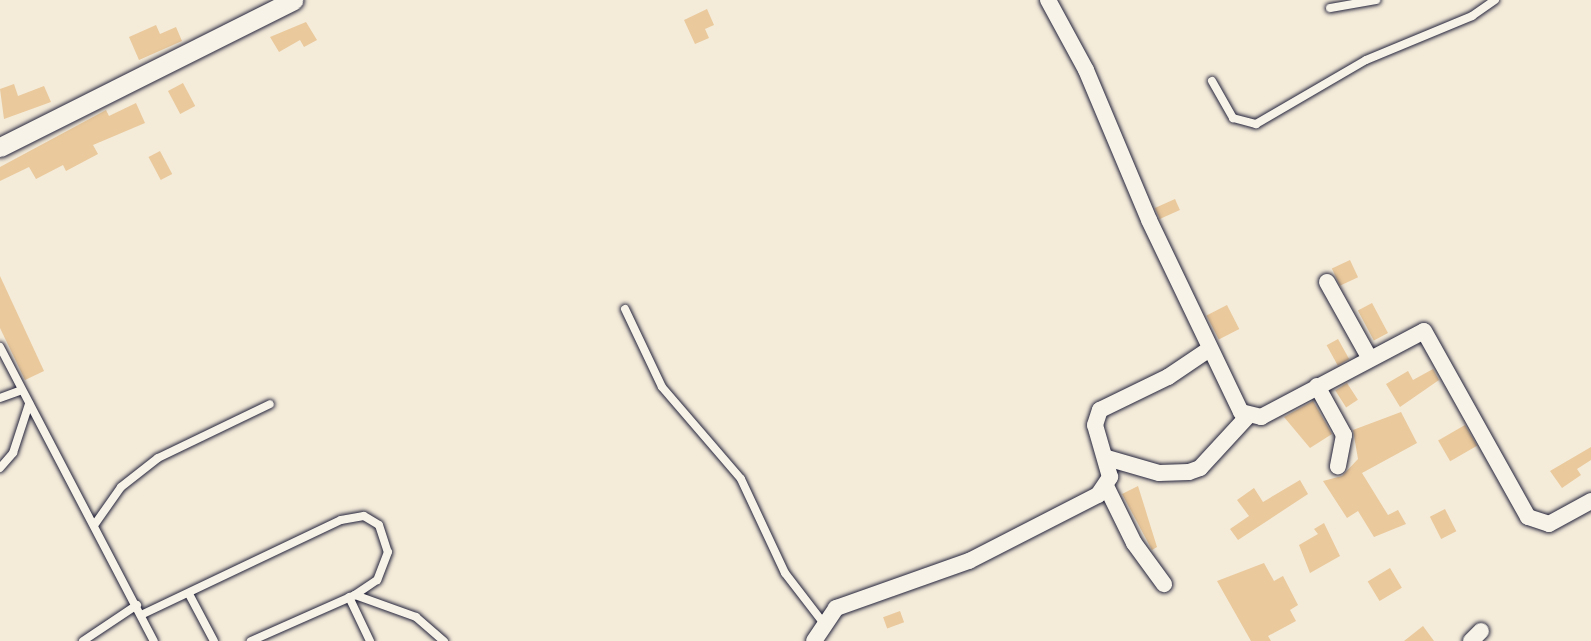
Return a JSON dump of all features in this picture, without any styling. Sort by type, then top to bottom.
[{"type":"street","points":[[0,147],[293,0]]},
{"type":"street","points":[[1048,0],[1086,70],[1208,350],[1247,417]]},
{"type":"street","points":[[1327,282],[1369,357]]},
{"type":"street","points":[[1107,458],[1158,473],[1189,472],[1200,468],[1247,417],[1261,417],[1369,357],[1424,331],[1528,517],[1549,524],[1591,501]]},
{"type":"street","points":[[1164,584],[1134,543],[1106,486],[1107,458],[1095,425],[1100,410],[1168,377],[1208,350]]},
{"type":"street","points":[[1317,386],[1344,435],[1338,466]]},
{"type":"street","points":[[814,641],[822,621],[836,608],[969,561],[1088,502],[1106,486]]},
{"type":"lane","points":[[1330,8],[1376,0]]},
{"type":"lane","points":[[1212,81],[1233,118],[1256,124],[1366,60],[1480,12],[1494,0]]},
{"type":"lane","points":[[625,309],[662,387],[741,479],[785,573],[822,621]]},
{"type":"lane","points":[[0,347],[153,641]]},
{"type":"lane","points":[[0,398],[22,390]]},
{"type":"lane","points":[[0,468],[20,438],[29,404]]},
{"type":"lane","points":[[94,524],[121,488],[158,458],[270,404]]},
{"type":"lane","points":[[141,615],[341,520],[364,516],[379,525],[388,552],[377,580],[352,596],[251,641]]},
{"type":"lane","points":[[189,594],[214,641]]},
{"type":"lane","points":[[352,596],[370,641]]},
{"type":"lane","points":[[352,596],[416,617],[444,641]]},
{"type":"lane","points":[[83,641],[136,605]]},
{"type":"building","points":[[707,9],[714,25],[705,29],[709,38],[695,44],[684,20]]},
{"type":"building","points":[[306,22],[317,40],[304,47],[300,40],[279,52],[270,37]]},
{"type":"building","points":[[156,25],[160,34],[176,27],[182,41],[139,60],[129,37]]},
{"type":"building","points":[[183,83],[195,106],[180,114],[168,91]]},
{"type":"building","points":[[14,84],[18,96],[44,86],[51,102],[4,119],[0,89]]},
{"type":"building","points":[[136,103],[145,123],[93,145],[98,154],[66,171],[63,165],[36,179],[29,167],[0,181],[0,167],[106,110],[109,116]]},
{"type":"building","points":[[160,151],[172,174],[161,180],[149,157]]},
{"type":"building","points":[[1175,199],[1180,210],[1160,219],[1155,208]]},
{"type":"building","points":[[1350,260],[1358,277],[1340,286],[1332,268]]},
{"type":"building","points":[[0,276],[44,371],[25,380],[0,328]]},
{"type":"building","points":[[1372,303],[1388,333],[1374,341],[1358,311]]},
{"type":"building","points":[[1227,305],[1239,329],[1219,339],[1207,315]]},
{"type":"building","points":[[1338,339],[1349,359],[1338,365],[1327,345]]},
{"type":"building","points":[[1433,369],[1439,380],[1400,407],[1386,384],[1408,371],[1413,380]]},
{"type":"building","points":[[1347,383],[1358,400],[1346,407],[1335,391]]},
{"type":"building","points":[[1313,401],[1332,434],[1310,448],[1284,417]]},
{"type":"building","points":[[1401,412],[1417,443],[1362,473],[1388,515],[1398,510],[1406,524],[1374,537],[1358,511],[1347,518],[1323,481],[1342,476],[1358,459],[1353,430]]},
{"type":"building","points":[[1465,425],[1477,446],[1450,461],[1438,440]]},
{"type":"building","points":[[1591,447],[1591,460],[1577,469],[1581,475],[1562,488],[1550,471]]},
{"type":"building","points":[[1300,480],[1308,494],[1238,540],[1230,529],[1249,516],[1237,500],[1254,488],[1263,502]]},
{"type":"building","points":[[1138,486],[1157,547],[1152,550],[1122,494]]},
{"type":"building","points":[[1445,509],[1456,531],[1441,539],[1430,517]]},
{"type":"building","points":[[1324,523],[1340,556],[1310,573],[1299,545],[1318,534],[1314,529]]},
{"type":"building","points":[[1264,563],[1274,581],[1283,576],[1298,605],[1290,610],[1296,621],[1268,636],[1271,641],[1251,641],[1217,581]]},
{"type":"building","points":[[1390,568],[1402,588],[1380,601],[1368,581]]},
{"type":"building","points":[[900,611],[904,622],[887,628],[883,617]]},
{"type":"building","points":[[1423,626],[1434,641],[1404,641]]}]
